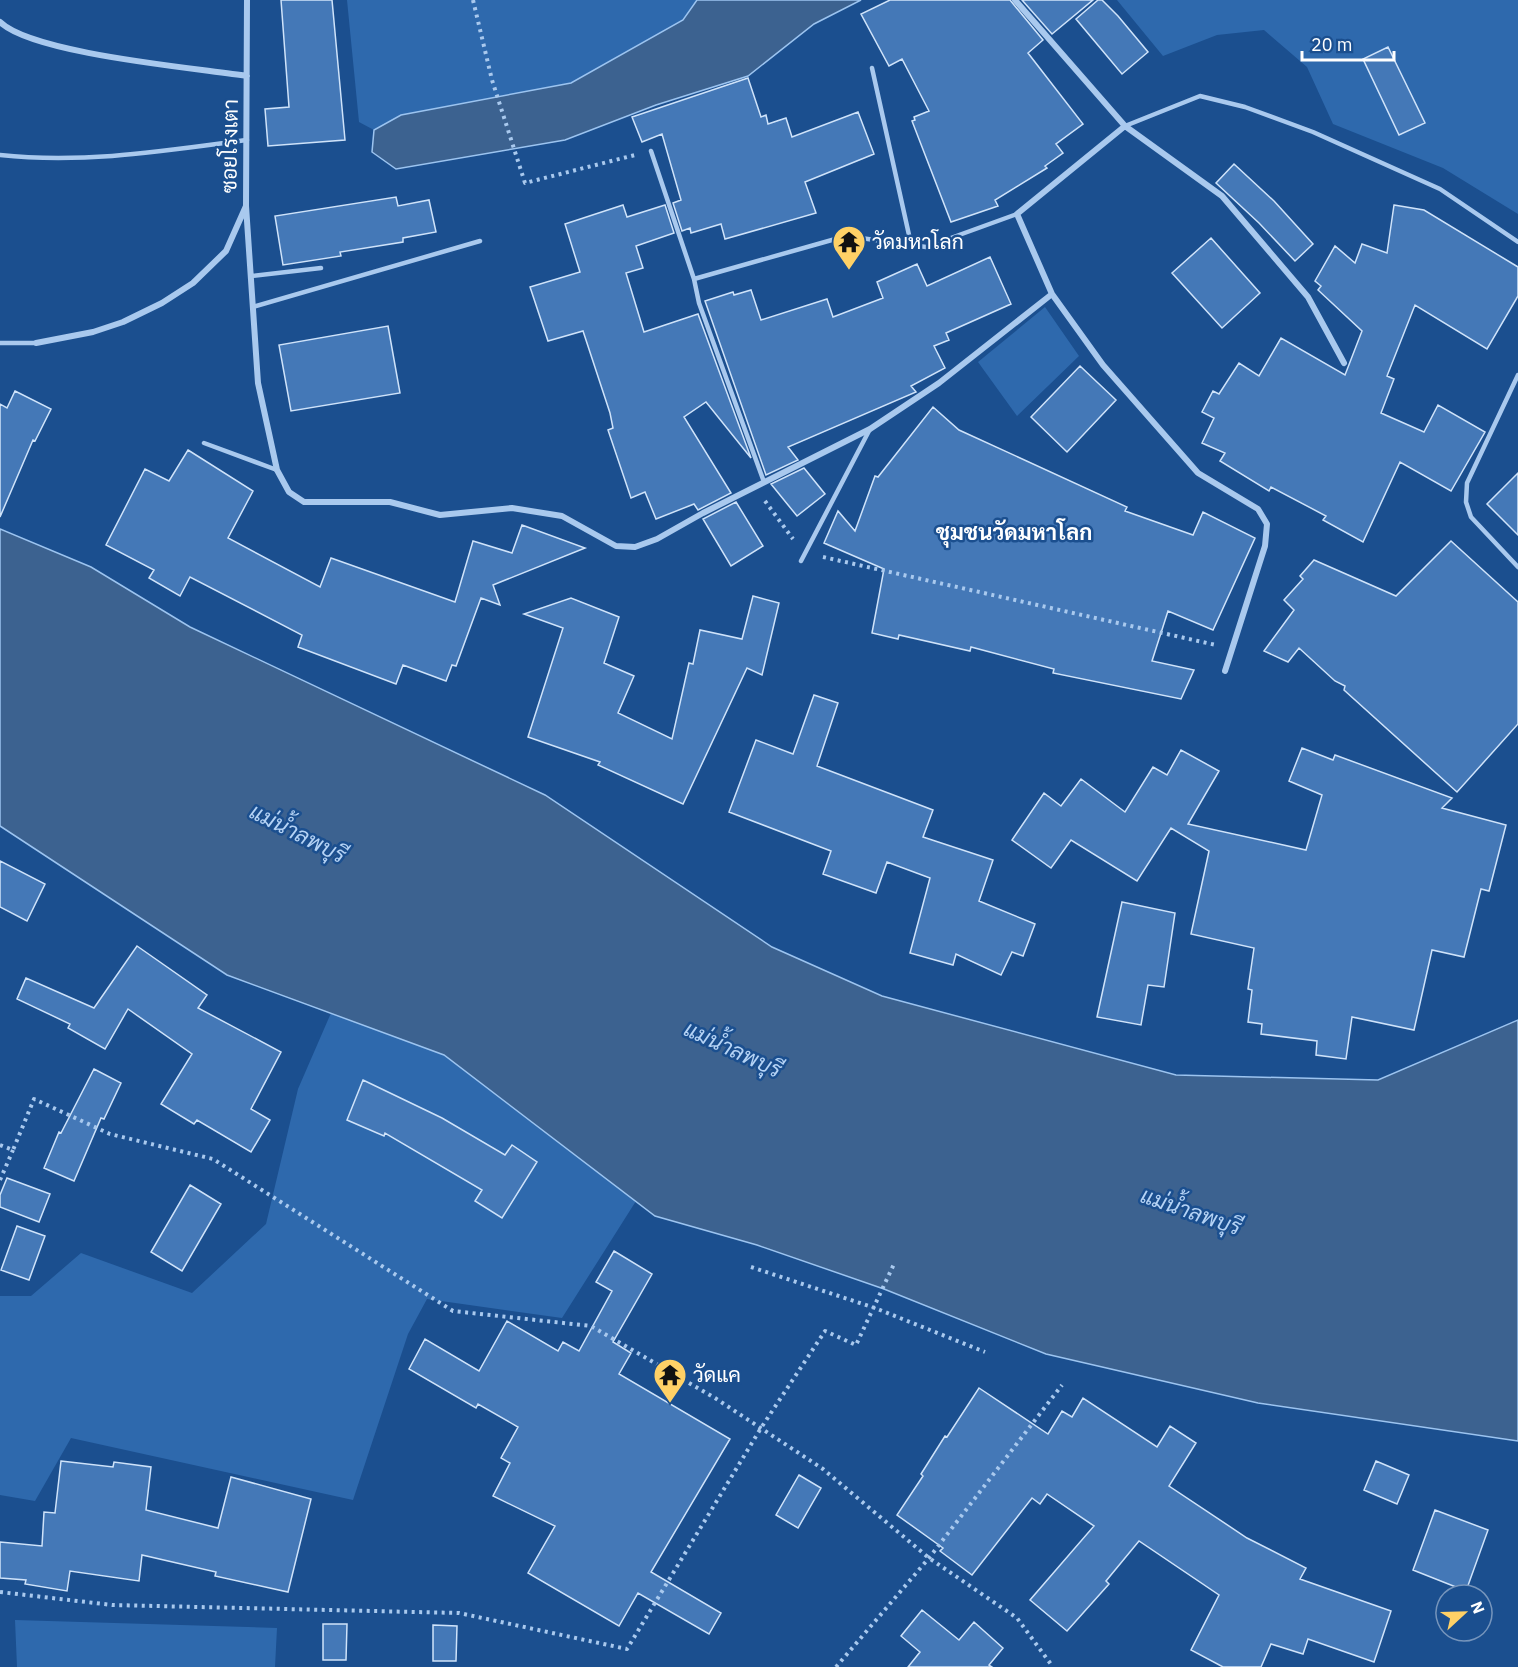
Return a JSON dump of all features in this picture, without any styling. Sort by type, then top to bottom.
[{"type":"street","name":"ซอยโรงเตา","points":[[36,343],[93,332],[123,322],[162,303],[194,283],[226,251],[246,206],[247,0]]},
{"type":"street","points":[[1015,0],[1125,126],[1222,196],[1308,297],[1344,363]]},
{"type":"street","points":[[0,22],[7,28],[54,47],[247,76]]},
{"type":"street","points":[[1125,126],[1017,214],[1052,294],[1103,365],[1198,473],[1258,509],[1267,524],[1265,546],[1225,671]]},
{"type":"street","points":[[246,206],[258,382],[277,470],[290,492],[304,502],[390,502],[440,515],[512,508],[562,516],[616,546],[635,547],[657,539],[870,429],[939,383],[1052,294]]},
{"type":"lane","points":[[872,69],[911,244]]},
{"type":"lane","points":[[1125,126],[1200,96],[1245,107],[1313,132],[1440,189],[1518,242]]},
{"type":"lane","points":[[0,154],[44,159],[131,155],[247,140]]},
{"type":"lane","points":[[651,151],[694,279],[699,303],[764,482]]},
{"type":"lane","points":[[694,279],[846,236],[926,247],[1017,214]]},
{"type":"lane","points":[[252,307],[480,242]]},
{"type":"lane","points":[[250,276],[321,268]]},
{"type":"lane","points":[[0,344],[36,343]]},
{"type":"lane","points":[[1518,375],[1467,483],[1466,502],[1471,517],[1518,567]]},
{"type":"lane","points":[[801,561],[803,553],[870,429]]},
{"type":"lane","points":[[204,443],[277,470]]},
{"type":"path","points":[[473,0],[492,80],[525,183],[651,151]]},
{"type":"path","points":[[754,487],[803,553],[1232,648]]},
{"type":"path","points":[[0,1180],[34,1099],[110,1134],[213,1159],[453,1311],[591,1326],[761,1428],[823,1469],[929,1558],[1017,1618],[1053,1667]]},
{"type":"path","points":[[0,1144],[13,1150]]},
{"type":"path","points":[[0,1593],[112,1605],[459,1613],[627,1649],[761,1428],[825,1330],[856,1345],[883,1292],[894,1264]]},
{"type":"path","points":[[751,1267],[875,1308],[985,1352]]},
{"type":"path","points":[[836,1667],[929,1558],[1062,1385]]},
{"type":"shaded area","points":[[347,0],[697,0],[683,20],[571,83],[401,115],[374,130],[359,122]]},
{"type":"shaded area","points":[[1117,0],[1518,0],[1518,214],[1443,168],[1333,124],[1307,67],[1264,30],[1217,35],[1163,56]]},
{"type":"shaded area","points":[[1045,307],[1079,356],[1017,416],[978,362]]},
{"type":"shaded area","points":[[331,1013],[444,1055],[636,1201],[562,1318],[427,1299],[408,1334],[353,1500],[71,1438],[35,1501],[0,1495],[0,1296],[31,1296],[81,1253],[192,1293],[266,1224],[298,1089]]},
{"type":"shaded area","points":[[15,1620],[277,1628],[275,1667],[17,1667]]},
{"type":"water","points":[[697,0],[861,0],[814,24],[748,76],[656,105],[565,140],[396,169],[372,152],[374,130],[401,115],[571,83],[683,20]]},
{"type":"water","name":"แม่น้ำลพบุรี","points":[[0,529],[91,567],[190,627],[545,795],[772,947],[882,996],[1176,1075],[1378,1080],[1518,1020],[1518,1441],[1258,1403],[1046,1354],[884,1289],[757,1245],[655,1216],[444,1055],[227,975],[0,826]]},
{"type":"building","points":[[281,0],[332,0],[345,140],[268,146],[265,109],[289,107]]},
{"type":"building","points":[[890,0],[1010,0],[1043,40],[1028,53],[1083,124],[1056,144],[1063,153],[1045,166],[1047,168],[995,200],[998,206],[951,222],[912,121],[915,120],[914,117],[929,111],[902,59],[889,66],[861,14]]},
{"type":"building","points":[[1022,0],[1093,0],[1052,34]]},
{"type":"building","points":[[1098,0],[1102,0],[1118,16],[1148,52],[1122,74],[1076,19]]},
{"type":"building","points":[[1388,47],[1425,123],[1399,135],[1363,59]]},
{"type":"building","points":[[748,78],[761,117],[766,115],[768,124],[786,118],[792,137],[858,112],[874,154],[805,182],[816,213],[725,239],[721,224],[691,233],[690,228],[682,231],[673,203],[681,200],[662,134],[642,142],[632,117]]},
{"type":"building","points":[[1234,164],[1274,201],[1313,244],[1295,261],[1216,183]]},
{"type":"building","points":[[396,197],[398,206],[429,200],[436,232],[403,238],[403,242],[340,252],[341,256],[283,265],[275,216]]},
{"type":"building","points":[[623,205],[627,217],[665,205],[674,233],[636,246],[643,268],[626,273],[644,332],[698,314],[751,458],[706,402],[684,417],[731,493],[698,510],[694,504],[656,519],[645,492],[631,498],[608,430],[613,428],[610,413],[583,331],[548,341],[530,287],[580,272],[565,224]]},
{"type":"building","points":[[1394,205],[1424,210],[1518,267],[1518,296],[1487,349],[1415,305],[1387,376],[1394,379],[1381,413],[1424,432],[1438,405],[1485,432],[1451,491],[1400,462],[1363,542],[1323,520],[1326,516],[1271,487],[1269,491],[1220,461],[1225,453],[1202,443],[1214,418],[1202,412],[1213,391],[1219,394],[1239,363],[1259,376],[1281,338],[1345,375],[1362,331],[1318,290],[1321,286],[1315,281],[1335,246],[1355,263],[1362,244],[1387,253]]},
{"type":"building","points":[[1211,238],[1260,293],[1222,328],[1172,273]]},
{"type":"building","points":[[990,257],[1011,304],[946,333],[949,340],[934,346],[945,368],[911,386],[916,392],[788,447],[798,460],[766,475],[705,301],[733,292],[734,295],[751,290],[761,320],[827,299],[833,317],[883,298],[877,282],[917,264],[927,286]]},
{"type":"building","points":[[388,326],[400,393],[291,411],[279,345]]},
{"type":"building","points":[[1080,366],[1116,400],[1067,452],[1031,417]]},
{"type":"building","points":[[15,391],[51,409],[35,441],[33,440],[0,517],[0,404],[7,408]]},
{"type":"building","points":[[933,407],[959,430],[1127,507],[1125,511],[1193,535],[1203,512],[1255,538],[1213,630],[1168,611],[1152,661],[1194,670],[1181,699],[1053,673],[1054,669],[971,647],[970,651],[899,635],[898,639],[872,633],[884,569],[824,543],[838,511],[855,531],[875,476],[878,477]]},
{"type":"building","points":[[188,450],[253,491],[228,538],[320,587],[331,558],[455,602],[473,541],[512,553],[522,525],[585,548],[493,585],[500,605],[481,598],[456,666],[452,665],[446,681],[403,665],[396,684],[298,647],[302,635],[190,577],[180,596],[149,578],[154,570],[106,545],[145,469],[169,481]]},
{"type":"building","points":[[804,468],[825,494],[797,516],[771,484]]},
{"type":"building","points":[[1518,473],[1518,535],[1487,504]]},
{"type":"building","points":[[736,502],[763,546],[731,566],[703,519]]},
{"type":"building","points":[[1451,541],[1518,602],[1518,724],[1457,792],[1344,690],[1345,686],[1335,681],[1299,648],[1288,662],[1264,651],[1294,610],[1284,600],[1303,579],[1300,576],[1314,560],[1396,596]]},
{"type":"building","points":[[753,596],[779,603],[762,675],[747,668],[683,804],[598,765],[600,762],[528,737],[563,628],[524,614],[571,598],[619,617],[604,663],[634,676],[618,713],[672,739],[689,663],[693,664],[700,630],[742,639]]},
{"type":"building","points":[[814,695],[838,703],[817,766],[933,810],[923,837],[993,860],[979,901],[1035,924],[1023,956],[1012,952],[1001,975],[956,954],[953,965],[910,953],[930,878],[887,862],[876,893],[823,874],[831,851],[729,812],[756,740],[793,754]]},
{"type":"building","points":[[1302,748],[1333,760],[1335,755],[1452,798],[1442,808],[1506,825],[1489,891],[1481,889],[1464,957],[1432,950],[1414,1030],[1352,1017],[1346,1059],[1316,1055],[1317,1041],[1261,1034],[1262,1024],[1248,1022],[1252,990],[1248,989],[1254,948],[1191,934],[1209,851],[1171,828],[1137,881],[1071,840],[1051,868],[1012,840],[1044,793],[1061,806],[1081,779],[1125,812],[1153,767],[1167,775],[1181,750],[1219,771],[1188,824],[1306,850],[1322,795],[1289,781]]},
{"type":"building","points":[[0,861],[45,884],[27,921],[0,907]]},
{"type":"building","points":[[1122,902],[1175,913],[1164,987],[1148,985],[1141,1025],[1097,1017]]},
{"type":"building","points":[[137,946],[207,995],[198,1008],[281,1052],[251,1109],[270,1120],[251,1152],[197,1120],[194,1124],[161,1104],[192,1054],[128,1009],[105,1049],[68,1028],[70,1024],[17,999],[26,978],[94,1008]]},
{"type":"building","points":[[94,1069],[121,1083],[104,1119],[101,1118],[74,1181],[44,1168],[59,1132],[61,1133]]},
{"type":"building","points":[[363,1080],[442,1118],[505,1155],[512,1145],[537,1162],[502,1218],[475,1201],[482,1190],[385,1133],[384,1136],[347,1120]]},
{"type":"building","points":[[7,1178],[50,1194],[39,1222],[0,1207],[0,1195]]},
{"type":"building","points":[[190,1185],[221,1204],[182,1271],[151,1252]]},
{"type":"building","points":[[17,1226],[45,1236],[29,1280],[1,1270]]},
{"type":"building","points":[[614,1251],[652,1274],[613,1342],[631,1353],[619,1374],[730,1439],[651,1572],[721,1613],[709,1634],[638,1593],[619,1626],[528,1573],[555,1526],[493,1496],[510,1463],[501,1458],[518,1427],[478,1404],[476,1408],[409,1369],[425,1339],[479,1371],[507,1321],[558,1351],[563,1342],[579,1351],[612,1291],[596,1282]]},
{"type":"building","points":[[979,1388],[1048,1434],[1062,1411],[1072,1417],[1083,1398],[1157,1447],[1170,1426],[1196,1443],[1169,1486],[1247,1538],[1306,1568],[1300,1579],[1391,1611],[1374,1662],[1308,1639],[1303,1654],[1271,1644],[1261,1667],[1223,1667],[1191,1650],[1219,1595],[1139,1541],[1106,1581],[1109,1584],[1067,1631],[1030,1600],[1094,1526],[1047,1494],[1040,1504],[1032,1498],[972,1575],[940,1551],[943,1548],[897,1515],[923,1476],[921,1474],[945,1436],[947,1437]]},
{"type":"building","points":[[61,1461],[113,1467],[114,1462],[151,1467],[146,1510],[218,1528],[231,1477],[311,1499],[288,1592],[215,1576],[216,1572],[142,1555],[139,1581],[70,1571],[67,1591],[25,1584],[26,1580],[0,1578],[0,1542],[42,1546],[44,1512],[55,1513]]},
{"type":"building","points":[[1376,1461],[1409,1475],[1397,1504],[1364,1490]]},
{"type":"building","points":[[799,1475],[821,1488],[798,1528],[776,1515]]},
{"type":"building","points":[[1435,1510],[1488,1530],[1469,1583],[1446,1583],[1413,1570]]},
{"type":"building","points":[[922,1610],[959,1640],[974,1622],[1003,1648],[989,1665],[992,1667],[908,1667],[920,1652],[901,1636]]},
{"type":"building","points":[[323,1624],[347,1624],[346,1660],[323,1660]]},
{"type":"building","points":[[433,1625],[457,1626],[456,1661],[433,1661]]},
{"type":"place","name":"วัดมหาโลก","points":[[849,271]]},
{"type":"place","name":"วัดแค","points":[[670,1404]]},
{"type":"district","name":"ชุมชนวัดมหาโลก","points":[[1014,532]]}]
